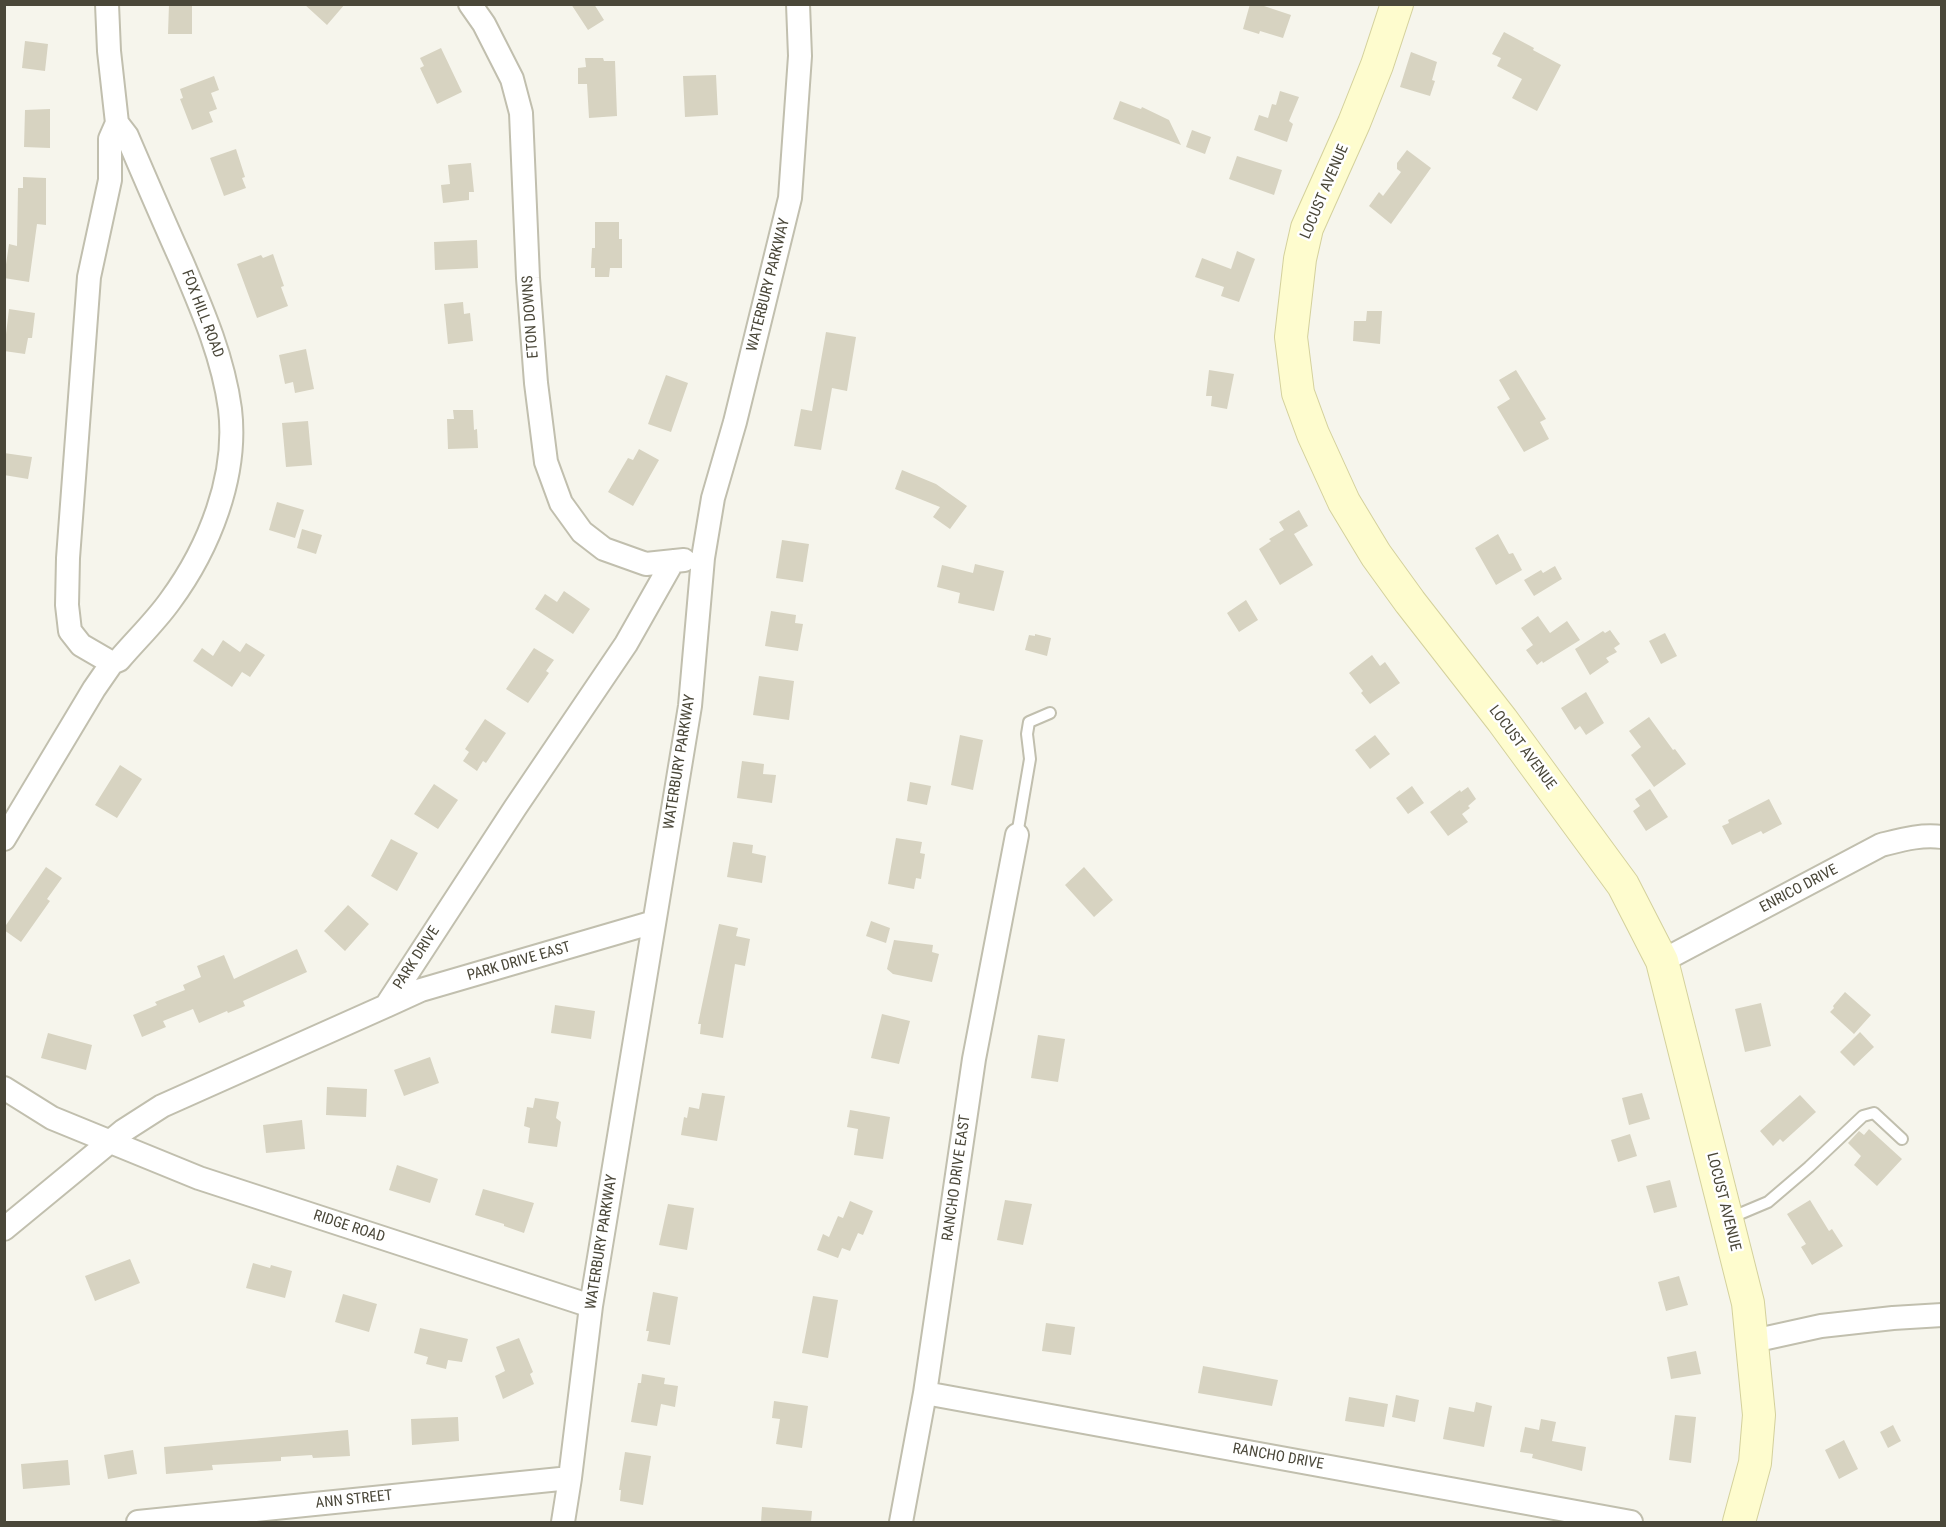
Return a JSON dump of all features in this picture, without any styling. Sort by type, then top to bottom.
[{"type":"street","name":"FOX HILL ROAD","points":[[107,4],[109,51],[117,123],[110,139],[110,180],[89,277],[68,558],[67,605],[70,631],[81,645],[112,663]]},
{"type":"street","name":"ETON DOWNS","points":[[470,4],[484,24],[512,79],[521,113],[536,383],[546,462],[561,503],[589,538],[604,549],[646,564],[673,561]]},
{"type":"street","name":"WATERBURY PARKWAY","points":[[563,1522],[591,1306],[690,706],[703,558],[713,498],[735,422],[790,198],[800,56],[798,4]]},
{"type":"street","name":"LOCUST AVENUE","points":[[1397,4],[1377,65],[1354,123],[1307,228],[1302,249],[1291,337],[1298,393],[1312,434],[1344,502],[1376,555],[1502,720],[1623,885],[1662,961],[1749,1303],[1759,1415],[1755,1463],[1739,1522]]},
{"type":"street","name":"FOX HILL ROAD","points":[[4,839],[94,689],[112,663],[119,660],[170,602],[198,556],[218,509],[228,470],[231,434],[230,408],[218,353],[127,136],[117,123]]},
{"type":"street","points":[[673,561],[703,558]]},
{"type":"street","name":"PARK DRIVE","points":[[4,1229],[123,1131],[162,1106],[386,1006],[515,808],[626,644],[673,561]]},
{"type":"street","name":"RANCHO DRIVE EAST","points":[[901,1522],[925,1393],[974,1059],[1017,835]]},
{"type":"street","name":"ENRICO DRIVE","points":[[1662,961],[1881,845],[1932,835],[1941,837]]},
{"type":"street","name":"PARK DRIVE EAST","points":[[386,1006],[421,990],[654,922]]},
{"type":"street","points":[[4,1088],[52,1118],[109,1142]]},
{"type":"street","name":"RIDGE ROAD","points":[[109,1142],[199,1178],[591,1306]]},
{"type":"street","points":[[1753,1341],[1821,1326],[1941,1315]]},
{"type":"street","name":"RANCHO DRIVE","points":[[925,1393],[1631,1522]]},
{"type":"street","name":"ANN STREET","points":[[138,1522],[570,1478]]},
{"type":"lane","points":[[1017,835],[1030,759],[1027,734],[1029,722],[1050,713]]},
{"type":"lane","points":[[1727,1219],[1767,1202],[1809,1167],[1863,1116],[1874,1113],[1902,1139]]},
{"type":"building","points":[[169,4],[192,4],[192,34],[168,34]]},
{"type":"building","points":[[304,4],[345,4],[327,25]]},
{"type":"building","points":[[571,4],[594,4],[604,20],[588,30]]},
{"type":"building","points":[[1250,4],[1258,4],[1291,15],[1283,38],[1243,29]]},
{"type":"building","points":[[1504,32],[1561,65],[1537,111],[1512,98],[1522,79],[1497,66],[1501,58],[1492,54]]},
{"type":"building","points":[[25,41],[48,44],[45,71],[22,68]]},
{"type":"building","points":[[441,48],[462,92],[437,104],[420,68],[424,66],[420,58]]},
{"type":"building","points":[[1411,52],[1437,62],[1432,80],[1435,81],[1430,96],[1400,87]]},
{"type":"building","points":[[585,58],[615,61],[617,116],[589,118],[587,84],[578,84],[578,68],[586,67]]},
{"type":"building","points":[[716,75],[718,115],[685,117],[683,76]]},
{"type":"building","points":[[214,76],[219,90],[211,93],[217,109],[209,112],[213,122],[192,130],[180,99],[183,98],[180,89]]},
{"type":"building","points":[[1280,91],[1299,97],[1289,121],[1293,124],[1287,142],[1254,130],[1259,115],[1268,118],[1272,104],[1276,105]]},
{"type":"building","points":[[1120,101],[1141,109],[1142,107],[1169,120],[1181,145],[1113,119]]},
{"type":"building","points":[[50,109],[50,148],[24,147],[25,110]]},
{"type":"building","points":[[1192,130],[1211,137],[1205,154],[1186,147]]},
{"type":"building","points":[[236,149],[246,188],[224,196],[210,158]]},
{"type":"building","points":[[1407,150],[1431,168],[1391,224],[1369,206],[1379,192],[1383,196],[1401,172],[1397,169],[1397,163]]},
{"type":"building","points":[[1237,156],[1282,170],[1274,195],[1229,179]]},
{"type":"building","points":[[471,163],[474,192],[469,192],[469,200],[443,203],[441,185],[450,184],[448,165]]},
{"type":"building","points":[[23,177],[46,178],[46,225],[37,224],[29,282],[4,278],[9,244],[17,246],[18,188],[23,188]]},
{"type":"building","points":[[595,222],[619,222],[619,239],[622,239],[622,268],[610,268],[609,277],[595,277],[595,268],[591,268],[592,248],[595,248]]},
{"type":"building","points":[[477,240],[478,268],[435,270],[434,242]]},
{"type":"building","points":[[1237,251],[1255,259],[1239,302],[1221,296],[1224,287],[1195,277],[1202,258],[1231,269]]},
{"type":"building","points":[[273,254],[288,306],[257,318],[237,264],[261,255],[263,258]]},
{"type":"building","points":[[463,302],[464,314],[470,313],[473,341],[448,344],[444,304]]},
{"type":"building","points":[[9,309],[35,313],[32,338],[28,338],[25,354],[4,351]]},
{"type":"building","points":[[1367,311],[1382,311],[1380,344],[1353,341],[1354,321],[1366,321]]},
{"type":"building","points":[[826,332],[856,337],[847,391],[832,388],[821,450],[794,446],[801,409],[812,411]]},
{"type":"building","points":[[306,349],[314,389],[295,393],[293,382],[285,384],[279,355]]},
{"type":"building","points":[[1209,370],[1234,374],[1227,409],[1211,406],[1212,396],[1206,396]]},
{"type":"building","points":[[1516,370],[1546,419],[1540,422],[1549,439],[1524,452],[1497,407],[1510,399],[1499,380]]},
{"type":"building","points":[[666,375],[688,383],[671,432],[648,424]]},
{"type":"building","points":[[453,410],[473,410],[478,448],[448,449],[447,419],[454,419]]},
{"type":"building","points":[[308,421],[312,465],[286,467],[282,423]]},
{"type":"building","points":[[639,449],[659,460],[633,506],[608,492],[628,458],[633,460]]},
{"type":"building","points":[[4,453],[32,457],[28,479],[4,475]]},
{"type":"building","points":[[902,470],[936,484],[967,506],[950,529],[933,517],[940,507],[895,489]]},
{"type":"building","points":[[277,502],[304,510],[295,538],[269,530]]},
{"type":"building","points":[[1299,510],[1308,526],[1294,534],[1313,565],[1280,585],[1259,549],[1271,541],[1269,539],[1284,530],[1279,522]]},
{"type":"building","points":[[302,529],[322,535],[316,554],[297,548]]},
{"type":"building","points":[[1498,534],[1509,554],[1513,553],[1522,570],[1496,585],[1475,548]]},
{"type":"building","points":[[782,540],[809,544],[803,582],[776,578]]},
{"type":"building","points":[[975,564],[1004,571],[994,611],[958,603],[960,593],[937,587],[942,565],[973,573]]},
{"type":"building","points":[[1555,566],[1562,579],[1534,596],[1524,580],[1541,570],[1543,573]]},
{"type":"building","points":[[564,591],[590,609],[573,634],[535,609],[545,594],[557,602]]},
{"type":"building","points":[[1246,600],[1258,620],[1239,632],[1227,613]]},
{"type":"building","points":[[771,611],[796,615],[795,623],[803,624],[798,651],[765,646]]},
{"type":"building","points":[[1538,616],[1550,633],[1567,621],[1580,640],[1537,665],[1526,650],[1533,645],[1521,628]]},
{"type":"building","points":[[1610,630],[1620,644],[1614,648],[1617,652],[1606,658],[1609,662],[1590,675],[1575,649],[1603,631],[1605,633]]},
{"type":"building","points":[[1665,633],[1677,656],[1661,664],[1649,641]]},
{"type":"building","points":[[1035,634],[1051,638],[1047,656],[1025,650],[1029,635],[1035,636]]},
{"type":"building","points":[[223,640],[240,652],[246,643],[265,655],[250,677],[242,672],[232,687],[193,661],[202,648],[213,656]]},
{"type":"building","points":[[534,648],[554,660],[546,671],[549,673],[528,703],[506,689]]},
{"type":"building","points":[[1372,655],[1380,666],[1385,662],[1400,683],[1370,704],[1349,673]]},
{"type":"building","points":[[759,676],[794,681],[789,720],[753,715]]},
{"type":"building","points":[[1586,692],[1604,723],[1586,735],[1580,726],[1575,730],[1561,708]]},
{"type":"building","points":[[1649,717],[1686,764],[1654,787],[1631,755],[1641,747],[1629,731]]},
{"type":"building","points":[[485,719],[506,733],[486,763],[483,761],[477,771],[463,761],[469,752],[465,749]]},
{"type":"building","points":[[960,735],[983,740],[973,790],[951,785]]},
{"type":"building","points":[[1375,735],[1390,754],[1370,769],[1355,750]]},
{"type":"building","points":[[742,761],[764,764],[763,774],[776,775],[772,803],[737,798]]},
{"type":"building","points":[[120,765],[142,779],[117,818],[95,805]]},
{"type":"building","points":[[910,782],[931,786],[927,805],[907,801]]},
{"type":"building","points":[[434,784],[458,800],[438,829],[414,814]]},
{"type":"building","points":[[1412,786],[1424,803],[1408,814],[1396,798]]},
{"type":"building","points":[[1468,787],[1476,799],[1462,814],[1468,822],[1448,836],[1430,812],[1460,790],[1461,792]]},
{"type":"building","points":[[1650,789],[1668,817],[1646,831],[1633,811],[1640,806],[1635,799]]},
{"type":"building","points":[[1769,799],[1782,824],[1763,834],[1761,831],[1732,845],[1722,826],[1729,823],[1728,820]]},
{"type":"building","points":[[896,838],[922,842],[920,853],[925,854],[921,879],[916,878],[914,889],[888,884]]},
{"type":"building","points":[[391,839],[418,853],[397,891],[371,876]]},
{"type":"building","points":[[733,842],[753,845],[752,853],[766,856],[762,883],[727,877]]},
{"type":"building","points":[[46,867],[62,878],[47,899],[50,901],[21,942],[4,928]]},
{"type":"building","points":[[1084,867],[1113,900],[1094,917],[1065,885]]},
{"type":"building","points":[[348,905],[369,924],[345,951],[324,931]]},
{"type":"building","points":[[871,921],[890,928],[886,943],[866,936]]},
{"type":"building","points":[[719,924],[738,928],[736,936],[750,939],[745,966],[735,964],[723,1038],[700,1034],[701,1024],[698,1024]]},
{"type":"building","points":[[894,940],[933,945],[932,952],[939,954],[932,982],[893,974],[887,969]]},
{"type":"building","points":[[297,949],[307,972],[243,1001],[245,1006],[228,1013],[227,1011],[199,1023],[193,1009],[163,1021],[166,1027],[142,1037],[133,1015],[157,1005],[155,1002],[185,990],[183,985],[201,977],[197,966],[224,955],[234,979]]},
{"type":"building","points":[[1845,992],[1871,1015],[1854,1034],[1830,1012]]},
{"type":"building","points":[[1761,1003],[1771,1046],[1745,1052],[1735,1009]]},
{"type":"building","points":[[555,1005],[595,1011],[591,1039],[551,1033]]},
{"type":"building","points":[[882,1014],[910,1021],[899,1064],[871,1058]]},
{"type":"building","points":[[1860,1032],[1874,1047],[1854,1066],[1840,1052]]},
{"type":"building","points":[[48,1033],[92,1045],[86,1070],[41,1058]]},
{"type":"building","points":[[1038,1035],[1065,1039],[1058,1082],[1031,1078]]},
{"type":"building","points":[[430,1057],[439,1083],[404,1096],[394,1070]]},
{"type":"building","points":[[327,1087],[367,1089],[366,1117],[326,1115]]},
{"type":"building","points":[[702,1093],[725,1096],[717,1141],[681,1135],[684,1117],[687,1118],[689,1107],[699,1109]]},
{"type":"building","points":[[1642,1093],[1650,1119],[1629,1125],[1622,1098]]},
{"type":"building","points":[[1800,1095],[1816,1112],[1783,1142],[1780,1139],[1773,1146],[1760,1131]]},
{"type":"building","points":[[535,1098],[559,1102],[556,1118],[561,1122],[557,1147],[528,1143],[530,1128],[524,1126],[527,1107],[533,1108]]},
{"type":"building","points":[[850,1110],[890,1117],[883,1159],[854,1155],[858,1129],[847,1127]]},
{"type":"building","points":[[302,1120],[305,1149],[266,1153],[263,1125]]},
{"type":"building","points":[[1869,1129],[1902,1159],[1877,1186],[1854,1165],[1861,1156],[1848,1143],[1859,1131],[1864,1135]]},
{"type":"building","points":[[1630,1134],[1637,1156],[1618,1162],[1611,1140]]},
{"type":"building","points":[[397,1165],[438,1179],[430,1203],[389,1190]]},
{"type":"building","points":[[1670,1180],[1677,1207],[1654,1213],[1646,1186]]},
{"type":"building","points":[[483,1189],[534,1203],[524,1233],[475,1215]]},
{"type":"building","points":[[1005,1200],[1032,1204],[1023,1245],[997,1240]]},
{"type":"building","points":[[1810,1200],[1829,1231],[1832,1229],[1843,1246],[1812,1265],[1801,1247],[1806,1244],[1787,1214]]},
{"type":"building","points":[[850,1201],[873,1211],[863,1235],[858,1233],[850,1251],[842,1248],[838,1258],[817,1250],[823,1234],[829,1237],[838,1216],[843,1218]]},
{"type":"building","points":[[668,1204],[694,1208],[687,1250],[659,1245]]},
{"type":"building","points":[[130,1259],[140,1283],[95,1301],[85,1276]]},
{"type":"building","points":[[253,1263],[292,1271],[285,1298],[246,1288]]},
{"type":"building","points":[[1679,1276],[1688,1305],[1666,1311],[1658,1282]]},
{"type":"building","points":[[653,1292],[678,1297],[670,1345],[647,1341],[649,1331],[646,1331]]},
{"type":"building","points":[[343,1294],[377,1304],[369,1332],[335,1322]]},
{"type":"building","points":[[813,1296],[838,1300],[828,1358],[802,1353]]},
{"type":"building","points":[[1046,1323],[1075,1327],[1071,1355],[1042,1351]]},
{"type":"building","points":[[420,1328],[468,1339],[462,1362],[448,1360],[446,1369],[426,1364],[428,1357],[414,1353]]},
{"type":"building","points":[[519,1338],[533,1372],[530,1374],[534,1384],[503,1399],[495,1376],[505,1371],[496,1347]]},
{"type":"building","points":[[1696,1351],[1701,1374],[1671,1379],[1667,1357]]},
{"type":"building","points":[[1203,1366],[1278,1380],[1272,1406],[1198,1393]]},
{"type":"building","points":[[642,1374],[665,1378],[664,1384],[678,1386],[675,1407],[661,1404],[657,1426],[631,1422],[638,1383],[641,1383]]},
{"type":"building","points":[[1396,1395],[1419,1400],[1415,1422],[1392,1417]]},
{"type":"building","points":[[1349,1397],[1388,1404],[1384,1427],[1345,1421]]},
{"type":"building","points":[[774,1401],[808,1406],[802,1448],[776,1444],[780,1419],[772,1418]]},
{"type":"building","points":[[1476,1402],[1492,1406],[1484,1447],[1443,1439],[1449,1407],[1474,1412]]},
{"type":"building","points":[[1675,1415],[1696,1417],[1691,1463],[1669,1460]]},
{"type":"building","points":[[458,1417],[459,1441],[412,1445],[411,1419]]},
{"type":"building","points":[[1541,1419],[1556,1422],[1552,1441],[1586,1447],[1582,1471],[1532,1458],[1533,1454],[1520,1452],[1525,1427],[1539,1430]]},
{"type":"building","points":[[1893,1425],[1901,1441],[1888,1448],[1880,1432]]},
{"type":"building","points":[[348,1430],[350,1456],[281,1457],[281,1461],[212,1465],[213,1470],[166,1474],[164,1447]]},
{"type":"building","points":[[1844,1440],[1858,1469],[1839,1479],[1825,1450]]},
{"type":"building","points":[[133,1450],[137,1474],[108,1479],[104,1455]]},
{"type":"building","points":[[625,1452],[651,1456],[643,1505],[620,1501],[621,1490],[619,1490]]},
{"type":"building","points":[[68,1460],[70,1485],[23,1489],[21,1464]]},
{"type":"building","points":[[762,1507],[812,1511],[811,1522],[761,1522]]}]
